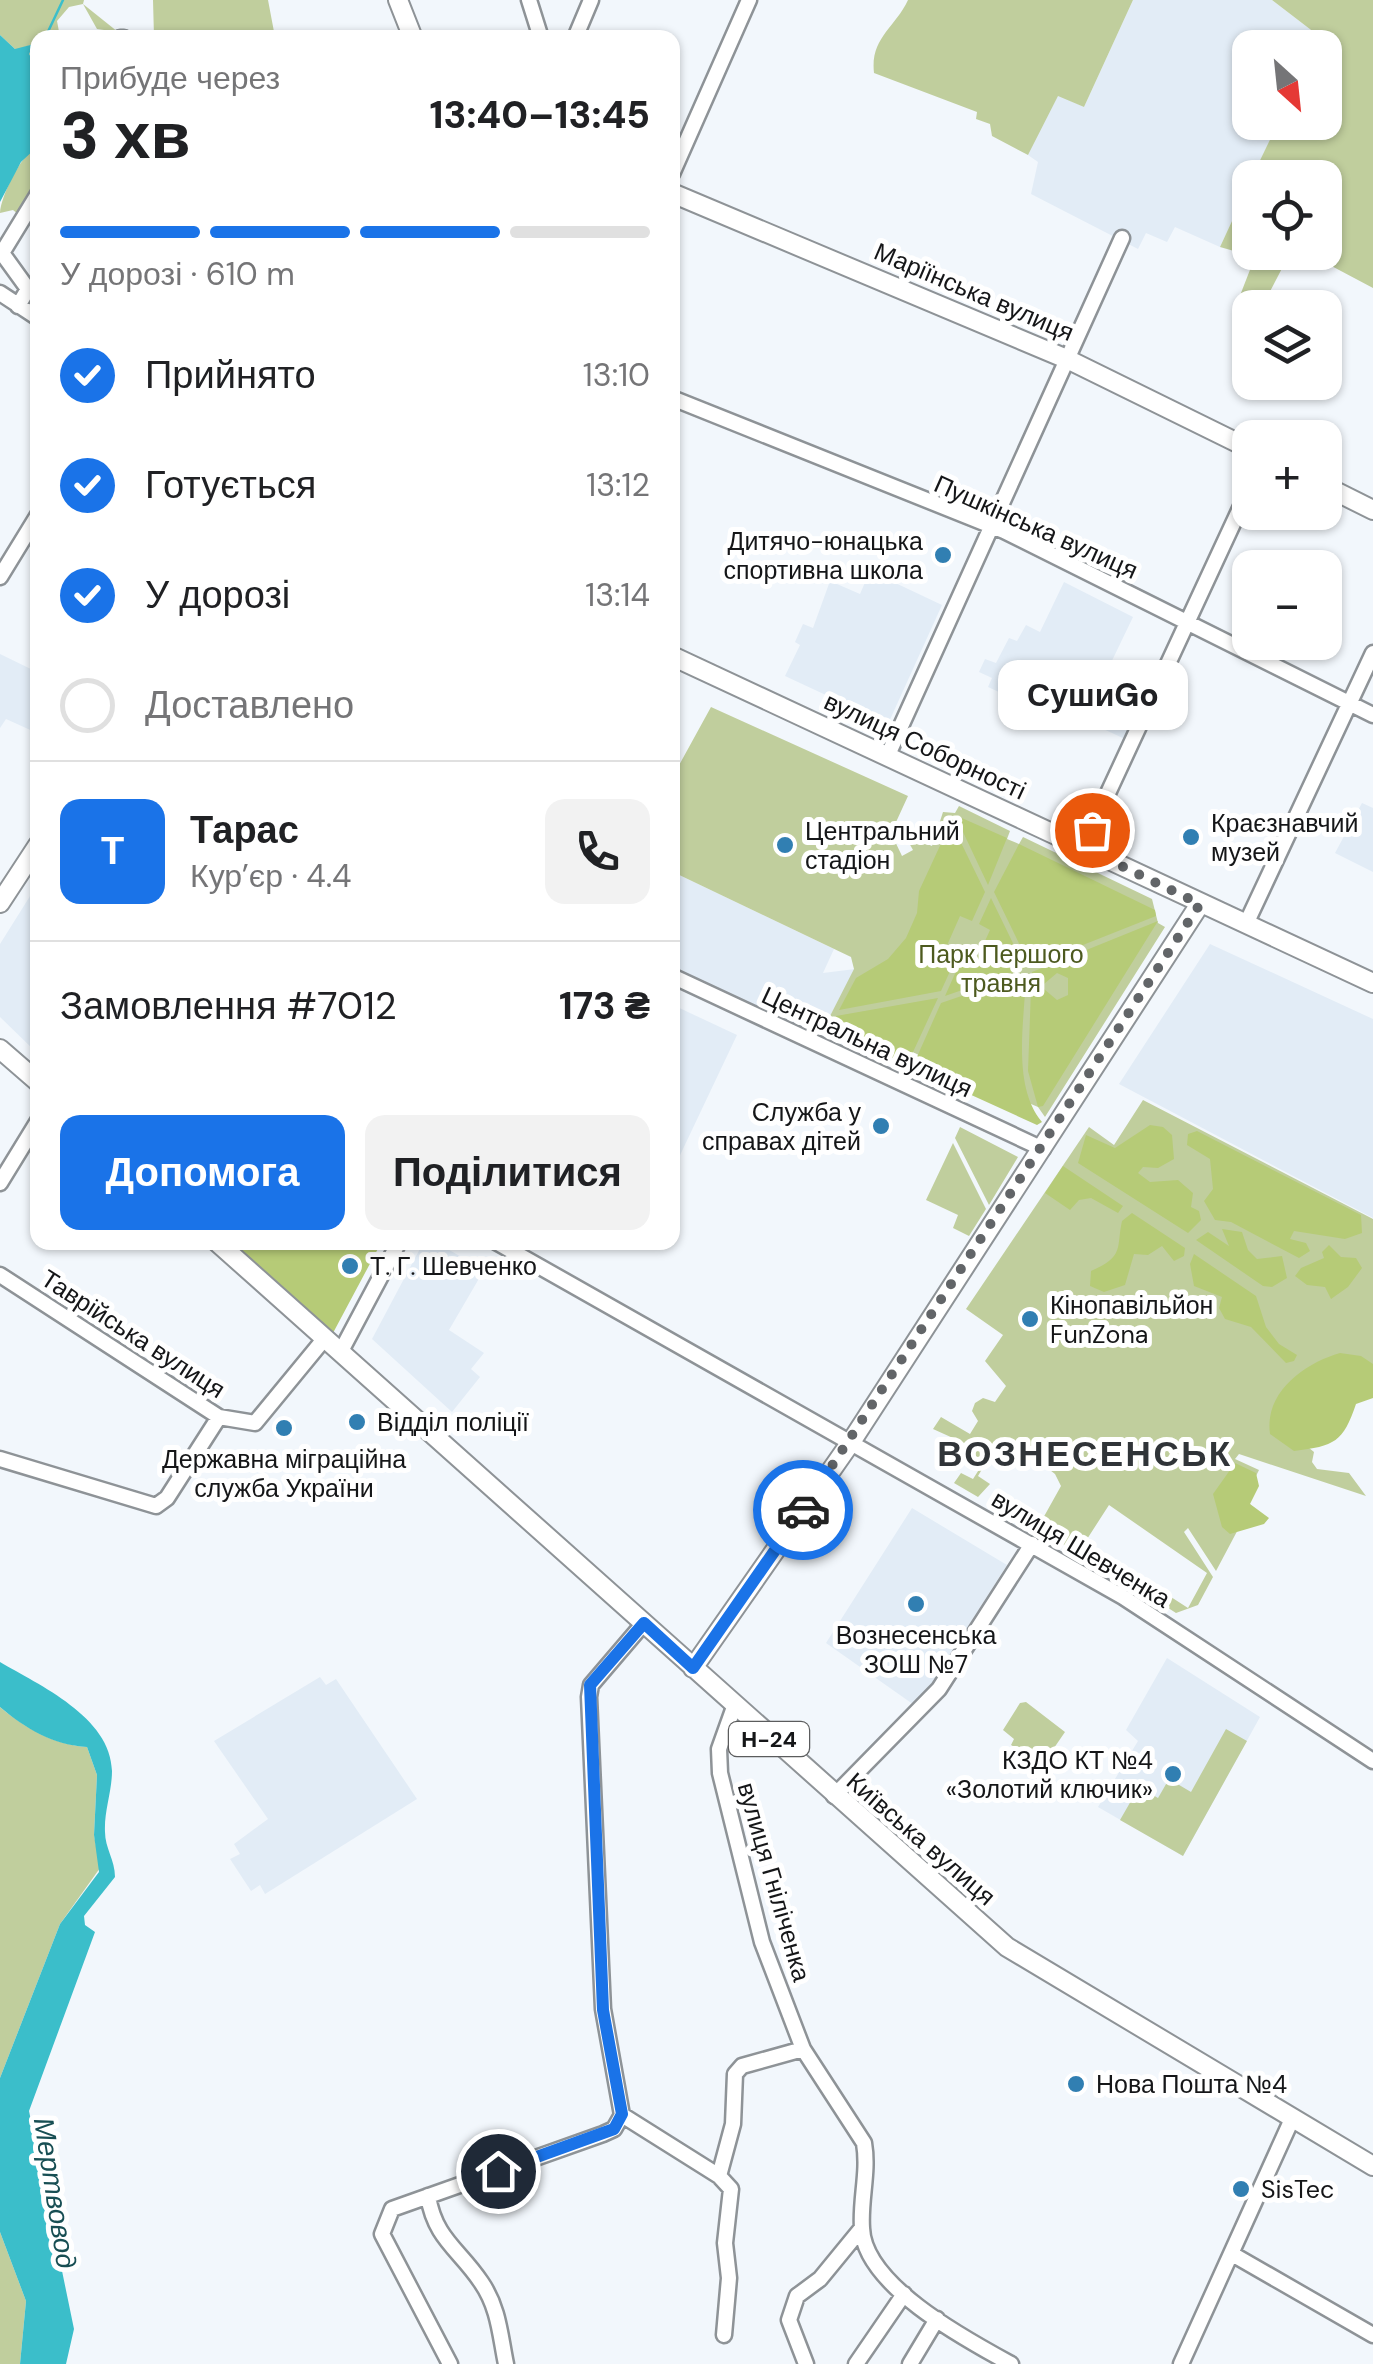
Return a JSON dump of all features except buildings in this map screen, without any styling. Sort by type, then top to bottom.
[{"type":"main road","points":[[398,0],[410,30]]},
{"type":"main road","name":"Маріїнська вулиця","points":[[680,196],[1069,360],[1232,440]]},
{"type":"main road","points":[[1342,494],[1373,510]]},
{"type":"main road","name":"вулиця Соборності","points":[[680,660],[1373,983]]},
{"type":"main road","points":[[0,902],[30,857]]},
{"type":"main road","points":[[693,1668],[851,1442],[1200,904]]},
{"type":"main road","points":[[0,1049],[30,1075]]},
{"type":"main road","name":"Київська вулиця","points":[[226,1250],[1006,1947],[1373,2166]]},
{"type":"street","points":[[528,0],[539,30]]},
{"type":"street","points":[[578,30],[591,0]]},
{"type":"street","points":[[680,156],[748,0]]},
{"type":"street","points":[[18,306],[28,289],[2,252],[30,207]]},
{"type":"street","points":[[888,756],[1122,238]]},
{"type":"street","points":[[0,293],[30,313]]},
{"type":"street","name":"Пушкінська вулиця","points":[[680,401],[994,528],[1373,715]]},
{"type":"street","points":[[1082,847],[1232,526]]},
{"type":"street","points":[[0,577],[30,527]]},
{"type":"street","points":[[1246,924],[1373,654]]},
{"type":"street","name":"Центральна вулиця","points":[[680,980],[1043,1148]]},
{"type":"street","points":[[0,1183],[30,1134]]},
{"type":"street","points":[[333,1346],[384,1250]]},
{"type":"street","points":[[333,1346],[393,1250]]},
{"type":"street","name":"вулиця Шевченка","points":[[510,1250],[1123,1597],[1373,1761]]},
{"type":"street","name":"Таврійська вулиця","points":[[0,1275],[218,1417],[255,1423],[333,1346]]},
{"type":"street","points":[[0,1459],[156,1506],[167,1498],[218,1417]]},
{"type":"street","points":[[834,1796],[939,1689],[1032,1544]]},
{"type":"street","points":[[450,2364],[382,2234],[392,2209],[603,2134],[614,2129],[622,2114],[603,2010],[589,1697],[590,1685],[644,1623]]},
{"type":"street","name":"вулиця Гніліченка","points":[[734,1707],[719,1749],[720,1773],[762,1942],[802,2049],[864,2142],[867,2161],[862,2229]]},
{"type":"street","points":[[719,2176],[733,2124],[735,2074],[742,2066],[802,2049]]},
{"type":"street","points":[[622,2114],[719,2176],[731,2189],[732,2206],[724,2243],[729,2278],[724,2335]]},
{"type":"street","points":[[1181,2364],[1292,2119]]},
{"type":"street","points":[[428,2196],[431,2216],[452,2252],[480,2279],[495,2306],[506,2364]]},
{"type":"street","points":[[862,2229],[867,2257],[904,2294],[1011,2364]]},
{"type":"street","points":[[806,2364],[789,2320],[797,2296],[820,2279],[862,2229]]},
{"type":"street","points":[[1232,2254],[1373,2335]]},
{"type":"street","points":[[856,2364],[904,2294]]},
{"type":"street","points":[[910,2364],[937,2319]]},
{"type":"shaded area","points":[[1133,0],[1272,0],[1311,30],[1232,30],[1232,140],[1270,140],[1261,160],[1232,160],[1232,221],[1220,247],[1175,227],[1167,242],[1146,233],[1138,249],[1031,194],[1038,162],[1028,155],[1058,95],[1084,107]]},
{"type":"shaded area","points":[[870,571],[942,605],[888,724],[785,676],[800,645],[795,642],[803,624],[813,628],[830,581],[860,594]]},
{"type":"shaded area","points":[[1064,582],[1133,617],[1108,669],[1150,688],[1127,740],[1084,720],[1080,726],[1066,719],[1064,722],[988,687],[992,678],[979,672],[985,659],[996,663],[1009,638],[1017,641],[1026,625],[1040,632]]},
{"type":"shaded area","points":[[0,654],[30,669],[30,730],[6,719],[0,728]]},
{"type":"shaded area","points":[[1362,803],[1373,808],[1373,872],[1335,853]]},
{"type":"shaded area","points":[[680,875],[834,949],[823,973],[855,969],[820,1035],[680,971]]},
{"type":"shaded area","points":[[30,896],[30,1046],[0,1017],[0,944]]},
{"type":"shaded area","points":[[1210,944],[1373,1019],[1373,1218],[1119,1084]]},
{"type":"shaded area","points":[[680,1008],[737,1035],[680,1155]]},
{"type":"shaded area","points":[[419,1250],[449,1250],[484,1270],[449,1330],[484,1353],[471,1369],[480,1377],[452,1412],[372,1339]]},
{"type":"shaded area","name":"Вознесенська ЗОШ №7","points":[[912,1508],[1007,1565],[917,1707],[826,1643]]},
{"type":"shaded area","name":"КЗДО КТ №4 «Золотий ключик»","points":[[1167,1658],[1260,1717],[1183,1856],[1098,1807],[1138,1741],[1126,1730]]},
{"type":"shaded area","points":[[320,1677],[326,1685],[336,1679],[417,1799],[265,1894],[260,1885],[251,1891],[230,1859],[240,1854],[234,1844],[268,1819],[214,1741]]},
{"type":"green space","points":[[0,0],[84,0],[83,4],[69,7],[57,21],[59,30],[30,30],[30,45],[16,50],[0,35]]},
{"type":"green space","points":[[153,0],[268,0],[274,30],[154,30]]},
{"type":"green space","points":[[908,0],[1133,0],[1084,107],[1058,96],[1028,155],[992,136],[990,124],[976,119],[977,112],[874,73],[880,42]]},
{"type":"green space","points":[[1272,0],[1373,0],[1373,288],[1339,270],[1342,160],[1260,160],[1270,140],[1342,140],[1342,30],[1311,30]]},
{"type":"green space","points":[[83,4],[116,30],[97,29]]},
{"type":"green space","points":[[30,152],[30,201],[19,215],[13,210],[0,213],[13,176]]},
{"type":"green space","points":[[1232,221],[1232,250],[1220,247]]},
{"type":"green space","points":[[1250,270],[1281,270],[1271,290],[1242,290]]},
{"type":"green space","name":"Парк Першого травня","points":[[711,707],[908,796],[891,833],[902,856],[913,850],[904,834],[932,846],[943,812],[955,813],[959,806],[1010,831],[1007,839],[1019,844],[1023,837],[1152,899],[1158,923],[1165,927],[1045,1117],[1038,1107],[830,1016],[854,969],[851,957],[680,875],[680,763]]},
{"type":"green space","points":[[955,815],[1007,838],[988,885]]},
{"type":"green space","points":[[951,822],[985,892],[972,921],[960,916],[945,950],[957,956],[941,991],[839,1010],[856,978],[888,959],[906,938],[917,913],[919,891]]},
{"type":"green space","points":[[1019,844],[1155,910],[1156,916],[1030,966],[994,892]]},
{"type":"green space","name":"Парк Першого травня","points":[[991,898],[1025,968],[945,996],[962,958],[975,963],[990,930],[979,924]]},
{"type":"green space","points":[[1158,921],[1043,1106],[1038,1107],[1028,1071],[1031,989],[1044,989],[1057,1000],[1068,995],[1068,978],[1057,973],[1044,984],[1031,984],[1032,972]]},
{"type":"green space","points":[[1026,974],[1023,1071],[1032,1107],[1042,1122],[1037,1125],[912,1068],[941,1003]]},
{"type":"green space","points":[[938,998],[907,1065],[829,1030],[836,1016]]},
{"type":"green space","points":[[1143,1100],[1373,1219],[1373,1387],[1303,1443],[1314,1452],[1312,1462],[1317,1469],[1349,1473],[1366,1496],[1239,1454],[1235,1459],[1259,1470],[1244,1500],[1251,1505],[1216,1571],[1188,1528],[1184,1532],[1213,1577],[1198,1605],[1176,1613],[1134,1586],[1140,1577],[1188,1608],[1207,1573],[1109,1505],[1080,1550],[1117,1574],[1123,1566],[1135,1574],[1129,1582],[1052,1538],[1054,1533],[1046,1528],[1042,1532],[1037,1529],[1061,1486],[1055,1474],[1027,1452],[1021,1462],[995,1447],[978,1476],[990,1484],[978,1497],[954,1483],[961,1473],[973,1479],[980,1468],[968,1460],[975,1448],[933,1429],[941,1417],[970,1434],[978,1421],[972,1411],[975,1403],[983,1398],[995,1402],[1006,1386],[985,1361],[1003,1335],[966,1309],[1089,1127],[1114,1145]]},
{"type":"green space","points":[[1150,1125],[1163,1127],[1172,1135],[1174,1159],[1158,1168],[1143,1167],[1138,1173],[1150,1182],[1178,1180],[1193,1193],[1191,1207],[1199,1211],[1201,1220],[1188,1233],[1078,1163],[1086,1135],[1115,1148]]},
{"type":"green space","points":[[960,1127],[1018,1157],[989,1205],[955,1138]]},
{"type":"green space","points":[[1197,1131],[1361,1215],[1362,1233],[1345,1239],[1294,1231],[1290,1239],[1306,1243],[1310,1251],[1299,1258],[1231,1222],[1215,1220],[1204,1201],[1213,1189],[1210,1159],[1187,1145],[1188,1134]]},
{"type":"green space","points":[[953,1143],[986,1209],[969,1236],[953,1228],[958,1215],[926,1200]]},
{"type":"green space","points":[[1063,1166],[1123,1206],[1118,1213],[1091,1198],[1079,1200],[1070,1210],[1045,1193]]},
{"type":"green space","points":[[1132,1213],[1185,1248],[1184,1256],[1174,1261],[1162,1246],[1148,1255],[1134,1254],[1125,1285],[1104,1292],[1090,1286],[1091,1271],[1114,1256],[1122,1221]]},
{"type":"green space","points":[[1222,1229],[1242,1232],[1248,1250],[1257,1259],[1282,1256],[1287,1278],[1272,1287],[1263,1286],[1196,1240],[1208,1232],[1229,1246]]},
{"type":"green space","points":[[1329,1245],[1341,1257],[1356,1258],[1362,1268],[1348,1287],[1331,1299],[1325,1287],[1307,1285],[1295,1276],[1301,1268],[1324,1258],[1322,1252]]},
{"type":"green space","points":[[240,1250],[377,1250],[333,1333]]},
{"type":"green space","points":[[1194,1254],[1256,1296],[1266,1327],[1279,1344],[1297,1355],[1294,1361],[1286,1363],[1251,1327],[1225,1319],[1219,1308],[1222,1297],[1194,1286],[1190,1264]]},
{"type":"green space","points":[[1340,1353],[1361,1356],[1373,1364],[1373,1398],[1356,1404],[1347,1427],[1336,1440],[1294,1451],[1270,1434],[1273,1405],[1301,1372]]},
{"type":"green space","points":[[1235,1463],[1256,1473],[1259,1486],[1250,1504],[1269,1518],[1264,1524],[1230,1534],[1222,1527],[1213,1494]]},
{"type":"green space","points":[[1026,1702],[1065,1732],[1043,1764],[1011,1745],[1014,1739],[1003,1730],[1020,1703]]},
{"type":"green space","points":[[0,1707],[41,1734],[87,1747],[97,1775],[94,1835],[100,1868],[60,1924],[0,2078]]},
{"type":"green space","points":[[1226,1729],[1247,1741],[1183,1856],[1120,1820],[1139,1787],[1158,1798],[1169,1779],[1191,1792]]},
{"type":"green space","points":[[0,2232],[26,2301],[20,2364],[0,2364]]},
{"type":"water","points":[[0,35],[15,49],[30,45],[30,154],[21,162],[0,202]]},
{"type":"water","points":[[0,1662],[52,1692],[86,1719],[100,1734],[112,1771],[105,1832],[115,1877],[84,1916],[85,1925],[95,1932],[29,2111],[74,2329],[66,2364],[20,2364],[26,2301],[0,2232],[0,2078],[60,1924],[99,1872],[94,1835],[97,1775],[87,1747],[40,1735],[0,1707]]},
{"type":"waterway","points":[[49,30],[63,0]]},
{"type":"way so far","points":[[803,1510],[1010,1200],[1200,904],[1082,847],[1092,830]]},
{"type":"place","name":"Дитячо-юнацька спортивна школа","points":[[943,555]]},
{"type":"place","name":"СушиGo","points":[[1092,830]]},
{"type":"place","name":"Краєзнавчий музей","points":[[1191,837]]},
{"type":"place","name":"Центральний стадіон","points":[[785,845]]},
{"type":"place","name":"Служба у справах дітей","points":[[881,1126]]},
{"type":"place","name":"Т. Г. Шевченко","points":[[350,1266]]},
{"type":"place","name":"Кінопавільйон FunZona","points":[[1030,1319]]},
{"type":"place","name":"Відділ поліції","points":[[357,1422]]},
{"type":"place","name":"Державна міграційна служба України","points":[[284,1428]]},
{"type":"place","name":"Вознесенська ЗОШ №7","points":[[916,1604]]},
{"type":"place","name":"КЗДО КТ №4 «Золотий ключик»","points":[[1173,1774]]},
{"type":"place","name":"Нова Пошта №4","points":[[1076,2084]]},
{"type":"place","name":"SisTec","points":[[1241,2189]]},
{"type":"district","name":"ВОЗНЕСЕНСЬК","points":[[1085,1454]]},
{"type":"route","points":[[498,2171],[614,2129],[622,2114],[603,2010],[590,1685],[644,1623],[693,1668],[803,1510]]},
{"type":"water label","name":"Мертвовод","points":[[55,2193]]}]
